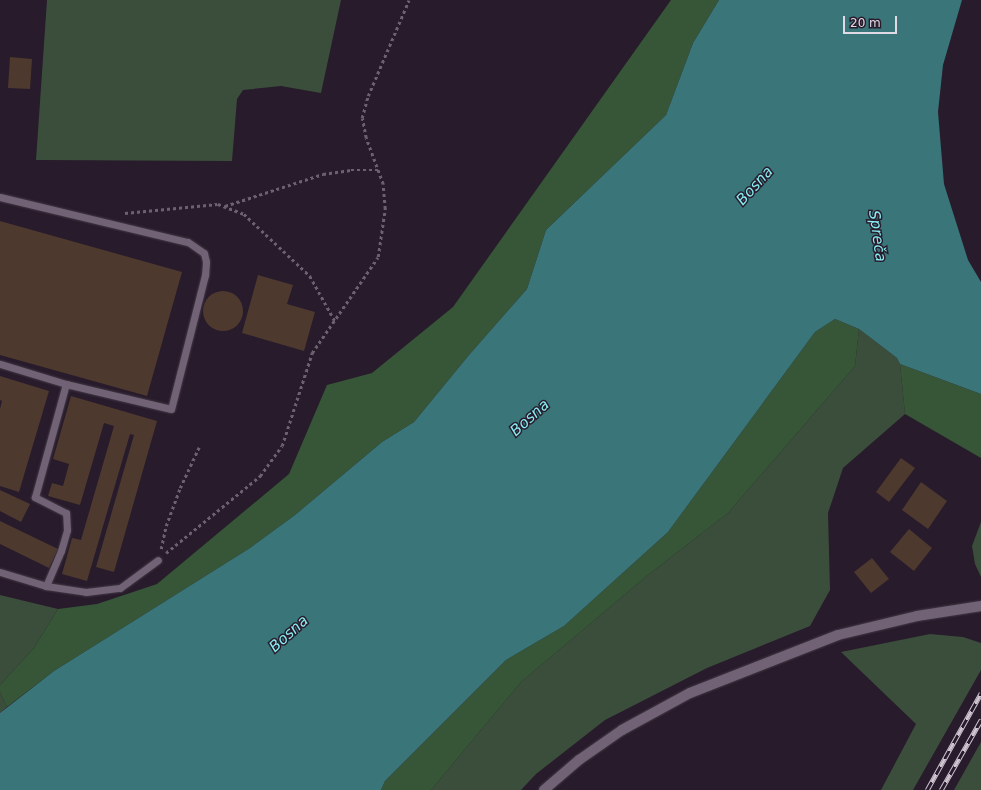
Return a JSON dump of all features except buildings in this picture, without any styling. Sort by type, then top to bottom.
[{"type":"main road","points":[[544,790],[579,760],[622,730],[690,693],[838,635],[917,616],[981,606]]},
{"type":"lane","points":[[0,197],[188,242],[204,253],[205,275],[171,409],[66,384],[0,364]]},
{"type":"lane","points":[[46,586],[61,550],[67,530],[66,513],[35,497],[66,384]]},
{"type":"lane","points":[[0,572],[46,586],[86,592],[120,588],[158,560]]},
{"type":"path","points":[[158,560],[260,476],[282,446],[312,353],[378,256],[385,209],[383,184],[366,138],[362,118],[368,96],[409,0]]},
{"type":"path","points":[[224,207],[323,174],[351,170],[378,170]]},
{"type":"path","points":[[123,213],[218,204],[244,214],[310,276],[335,321]]},
{"type":"path","points":[[158,560],[166,526],[180,488],[199,447]]},
{"type":"shaded area","points":[[47,0],[341,0],[321,93],[281,86],[243,90],[237,99],[232,161],[36,160]]},
{"type":"shaded area","points":[[671,0],[719,0],[693,43],[666,115],[546,230],[527,289],[469,355],[414,422],[382,442],[295,515],[250,548],[54,671],[7,707],[0,692],[0,685],[34,648],[58,609],[97,604],[157,584],[289,474],[327,385],[372,373],[453,307]]},
{"type":"shaded area","points":[[835,319],[859,329],[855,366],[728,513],[648,575],[521,682],[431,790],[381,790],[385,781],[506,660],[564,626],[668,532],[815,332]]},
{"type":"shaded area","points":[[859,329],[897,358],[900,364],[905,414],[843,468],[828,513],[830,590],[810,626],[707,668],[605,720],[536,774],[521,790],[431,790],[521,682],[648,575],[728,513],[855,366]]},
{"type":"shaded area","points":[[900,364],[981,394],[981,458],[905,414]]},
{"type":"shaded area","points":[[981,522],[981,577],[975,564],[972,546]]},
{"type":"shaded area","points":[[0,595],[58,609],[34,648],[0,685]]},
{"type":"shaded area","points":[[930,634],[963,637],[981,643],[981,670],[913,790],[881,790],[916,724],[841,652]]},
{"type":"shaded area","points":[[0,692],[7,707],[0,713]]},
{"type":"shaded area","points":[[981,742],[981,790],[954,790]]},
{"type":"water","points":[[719,0],[962,0],[943,65],[938,112],[944,184],[968,260],[981,282],[981,394],[900,364],[897,358],[859,329],[835,319],[815,332],[668,532],[564,626],[506,660],[385,781],[381,790],[0,790],[0,713],[54,671],[250,548],[295,515],[382,442],[414,422],[469,355],[527,289],[546,230],[666,115],[693,43]]},
{"type":"railway","points":[[927,790],[981,693]]},
{"type":"railway","points":[[941,790],[981,720]]},
{"type":"water label","name":"Bosna","points":[[755,186]]},
{"type":"water label","name":"Spreča","points":[[877,236]]},
{"type":"water label","name":"Bosna","points":[[530,418]]},
{"type":"water label","name":"Bosna","points":[[289,634]]}]
